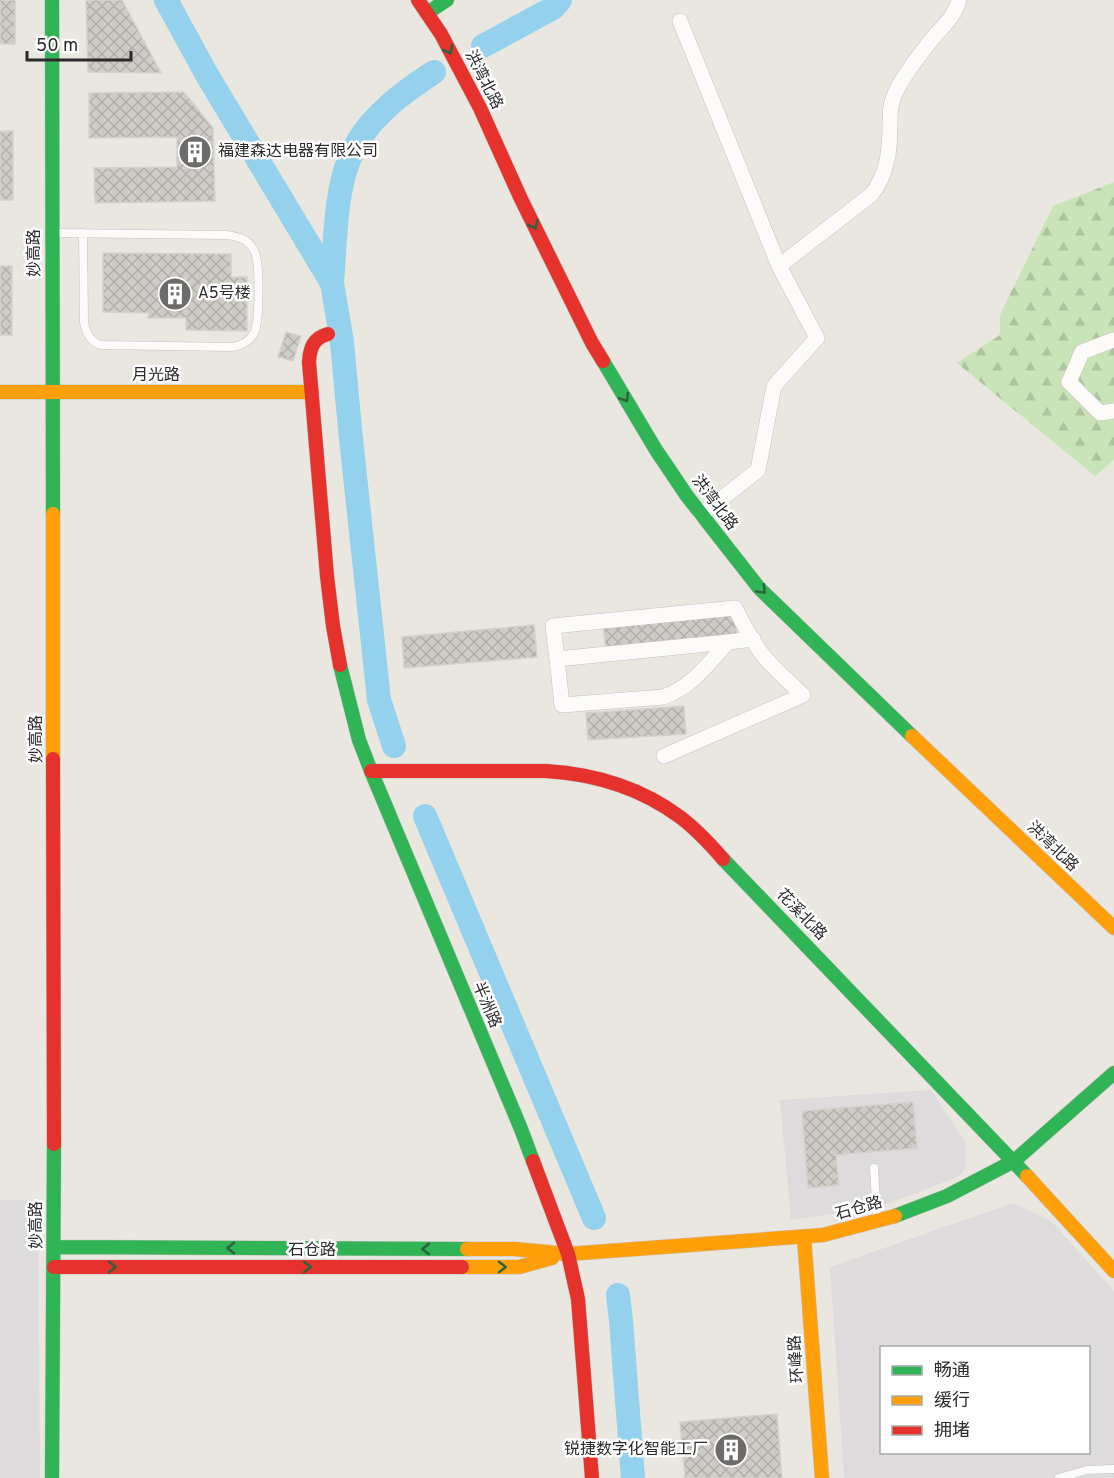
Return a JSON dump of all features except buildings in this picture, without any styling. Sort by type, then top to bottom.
[{"type":"street","name":"妙高路","points":[[52,0],[54,1247],[52,1478]]},
{"type":"street","name":"洪湾北路","points":[[418,0],[437,5],[512,146]]},
{"type":"street","points":[[779,266],[871,195],[877,187],[886,165],[891,104],[894,95],[920,56],[953,14],[959,0]]},
{"type":"street","name":"洪湾北路","points":[[437,5],[441,34],[480,108],[521,199],[592,343],[656,450],[705,511],[756,567],[870,677]]},
{"type":"street","points":[[680,21],[779,266],[817,338],[774,386],[758,470],[705,511]]},
{"type":"street","name":"半洲路","points":[[328,334],[316,339],[309,362],[327,576],[338,657],[359,740],[521,1129],[568,1254],[578,1299],[592,1478]]},
{"type":"street","name":"洪湾北路","points":[[604,337],[619,367],[685,474],[705,511],[746,573],[781,611],[1114,928]]},
{"type":"street","points":[[1113,340],[1082,352],[1069,381],[1100,414],[1114,411]]},
{"type":"street","name":"月光路","points":[[0,392],[312,392]]},
{"type":"street","points":[[664,756],[803,695],[773,667],[735,608],[553,626],[562,705],[663,697],[675,693],[704,669],[728,642]]},
{"type":"street","points":[[557,659],[753,639]]},
{"type":"street","name":"花溪北路","points":[[371,771],[529,771],[571,774],[628,789],[666,806],[681,816],[1014,1161],[1114,1271]]},
{"type":"street","name":"石仓路","points":[[54,1247],[514,1249],[568,1254],[824,1235],[878,1221],[947,1196],[993,1173],[1014,1161],[1114,1073]]},
{"type":"street","name":"环峰路","points":[[804,1238],[822,1478]]},
{"type":"street","name":"石仓路","points":[[54,1267],[519,1267],[568,1254]]},
{"type":"lane","points":[[52,233],[83,233],[226,235],[245,240],[254,249],[257,263],[257,321],[253,335],[245,343],[232,347],[96,344],[89,338],[84,322],[83,233]]},
{"type":"lane","points":[[874,1168],[878,1221]]},
{"type":"lane","points":[[1059,1478],[1087,1470],[1114,1469]]},
{"type":"shaded area","points":[[931,1090],[965,1142],[966,1161],[962,1173],[955,1178],[895,1201],[867,1209],[791,1220],[780,1100]]},
{"type":"shaded area","points":[[0,1200],[38,1200],[40,1478],[0,1478]]},
{"type":"shaded area","points":[[1013,1203],[1051,1221],[1114,1291],[1114,1478],[844,1478],[830,1267]]},
{"type":"green space","points":[[1114,182],[1114,460],[1095,476],[957,363],[1000,335],[1000,315],[1053,206]]},
{"type":"waterway","points":[[166,0],[207,75],[332,283],[342,342],[379,700],[394,746]]},
{"type":"waterway","points":[[483,46],[553,8],[560,0]]},
{"type":"waterway","points":[[332,283],[338,204],[344,173],[355,146],[378,116],[401,95],[434,72]]},
{"type":"waterway","points":[[425,816],[594,1218]]},
{"type":"waterway","points":[[618,1295],[633,1478]]},
{"type":"traffic: fast","points":[[52,0],[53,514]]},
{"type":"traffic: fast","points":[[427,13],[447,0]]},
{"type":"traffic: fast","points":[[603,361],[656,450],[687,496],[759,588],[912,736]]},
{"type":"traffic: fast","points":[[340,665],[359,740],[371,771],[533,1161]]},
{"type":"traffic: fast","points":[[723,859],[1027,1176]]},
{"type":"traffic: fast","points":[[895,1216],[947,1196],[1014,1161],[1114,1073]]},
{"type":"traffic: fast","points":[[52,1478],[54,1144]]},
{"type":"traffic: fast","points":[[54,1247],[467,1249]]},
{"type":"traffic: slow","points":[[0,392],[312,392]]},
{"type":"traffic: slow","points":[[53,514],[53,759]]},
{"type":"traffic: slow","points":[[912,736],[1114,928]]},
{"type":"traffic: slow","points":[[1027,1176],[1114,1271]]},
{"type":"traffic: slow","points":[[467,1249],[514,1249],[568,1254],[823,1235],[895,1216]]},
{"type":"traffic: slow","points":[[804,1237],[822,1478]]},
{"type":"traffic: slow","points":[[462,1267],[519,1267],[552,1258]]},
{"type":"traffic: jam","points":[[418,0],[441,34],[480,108],[521,199],[603,361]]},
{"type":"traffic: jam","points":[[328,334],[313,344],[309,362],[327,576],[340,665]]},
{"type":"traffic: jam","points":[[53,759],[54,1144]]},
{"type":"traffic: jam","points":[[371,771],[546,771],[599,779],[633,790],[665,807],[692,827],[723,859]]},
{"type":"traffic: jam","points":[[533,1161],[568,1254],[578,1299],[592,1478]]},
{"type":"traffic: jam","points":[[54,1267],[462,1267]]},
{"type":"place","name":"福建森达电器有限公司","points":[[195,152]]},
{"type":"place","name":"A5号楼","points":[[175,294]]},
{"type":"place","name":"锐捷数字化智能工厂","points":[[731,1450]]}]
